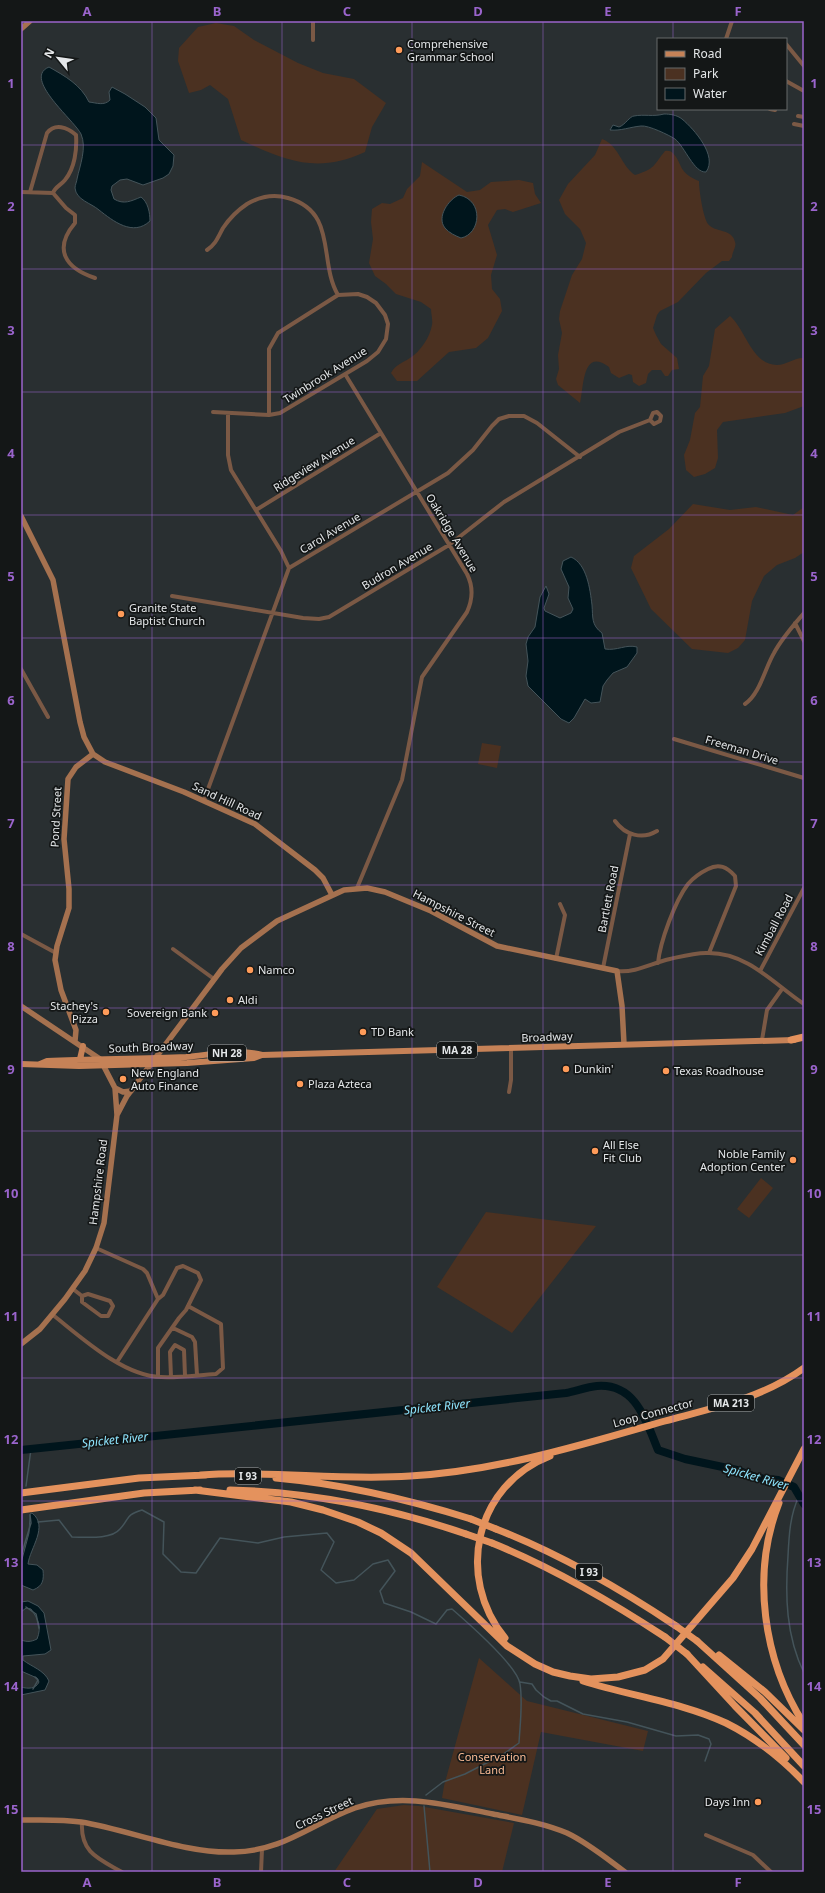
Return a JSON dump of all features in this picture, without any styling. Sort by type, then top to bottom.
[{"type":"highway","points":[[791,1040],[804,1038]]},
{"type":"highway","name":"Loop Connector","points":[[572,1446],[644,1428],[753,1396],[774,1387],[804,1368]]},
{"type":"highway","points":[[201,1475],[238,1473],[365,1477],[432,1475],[495,1465],[572,1446]]},
{"type":"highway","points":[[520,1654],[498,1630],[490,1617],[483,1598],[477,1568],[481,1534],[492,1506],[512,1481],[538,1461],[572,1446]]},
{"type":"highway","points":[[564,1675],[591,1679],[626,1676],[645,1670],[663,1659],[739,1570],[784,1489],[804,1449]]},
{"type":"highway","name":"I 93","points":[[21,1494],[139,1478],[201,1475],[269,1477],[346,1486],[411,1501],[471,1520],[544,1550],[594,1576],[676,1626],[697,1641],[760,1698],[804,1745]]},
{"type":"highway","points":[[784,1489],[773,1519],[767,1548],[764,1599],[768,1633],[776,1661],[786,1690],[804,1724]]},
{"type":"highway","points":[[195,1490],[291,1502],[335,1513],[368,1527],[411,1553],[499,1638],[539,1666],[585,1682],[693,1711],[718,1720],[766,1747],[782,1759],[804,1781]]},
{"type":"highway","name":"I 93","points":[[21,1510],[144,1493],[195,1490],[273,1492],[329,1498],[387,1510],[466,1534],[492,1543],[541,1565],[596,1593],[665,1637],[720,1681],[754,1713],[804,1766]]},
{"type":"highway","points":[[697,1641],[753,1681],[780,1705],[804,1730]]},
{"type":"highway","points":[[687,1654],[734,1706],[775,1746],[804,1781]]},
{"type":"main road","name":"Broadway","points":[[290,1054],[762,1040],[804,1041]]},
{"type":"main road","points":[[80,1059],[83,1046]]},
{"type":"main road","name":"South Broadway","points":[[40,1064],[47,1061],[80,1059],[156,1058],[234,1053],[254,1053],[262,1055],[290,1054]]},
{"type":"main road","name":"South Broadway","points":[[21,1064],[60,1066],[152,1064],[254,1058],[262,1055]]},
{"type":"street","points":[[21,29],[30,21]]},
{"type":"street","points":[[313,21],[313,40]]},
{"type":"street","points":[[726,38],[732,21]]},
{"type":"street","points":[[787,45],[804,66]]},
{"type":"street","points":[[787,82],[804,91]]},
{"type":"street","points":[[798,116],[804,117]]},
{"type":"street","points":[[794,124],[804,126]]},
{"type":"street","points":[[30,192],[47,133],[51,128],[56,126],[70,129],[76,135],[77,146],[70,173],[65,180],[54,189],[53,193]]},
{"type":"street","points":[[21,192],[53,193],[66,208],[75,215],[75,223],[67,233],[64,240],[63,249],[66,258],[80,271],[95,278]]},
{"type":"street","points":[[207,250],[218,240],[226,224],[247,205],[258,199],[270,196],[294,199],[314,213],[322,227],[326,241],[331,280],[338,295]]},
{"type":"street","name":"Twinbrook Avenue","points":[[213,412],[268,415],[280,413],[345,374],[378,352],[386,339],[388,324],[380,306],[368,297],[352,293],[338,295],[282,330],[272,341],[270,349],[268,415]]},
{"type":"street","name":"Oakridge Avenue","points":[[345,374],[450,545],[469,578],[472,588],[471,602],[464,616],[422,677],[402,780],[357,888]]},
{"type":"street","points":[[204,800],[289,568],[283,555],[236,479],[230,465],[228,413]]},
{"type":"street","name":"Carol Avenue","points":[[289,568],[453,469],[473,450],[499,419],[509,416],[524,416],[537,423],[580,457]]},
{"type":"street","name":"Budron Avenue","points":[[172,596],[304,618],[329,617],[450,545],[504,502],[625,429],[650,420]]},
{"type":"street","name":"Ridgeview Avenue","points":[[256,510],[381,433]]},
{"type":"street","points":[[21,516],[53,580],[80,722],[84,737],[93,754]]},
{"type":"street","points":[[745,704],[754,697],[773,655],[795,623],[804,613]]},
{"type":"street","points":[[795,623],[804,640]]},
{"type":"street","points":[[21,669],[48,717]]},
{"type":"street","name":"Freeman Drive","points":[[674,739],[804,778]]},
{"type":"street","name":"Sand Hill Road","points":[[93,754],[111,765],[165,784],[242,817],[264,830],[318,872],[332,895]]},
{"type":"street","name":"Pond Street","points":[[75,1040],[76,1030],[61,990],[56,970],[56,953],[67,918],[69,904],[64,839],[68,778],[76,767],[93,754]]},
{"type":"street","points":[[615,821],[625,832],[630,834],[647,836],[658,831]]},
{"type":"street","name":"Bartlett Road","points":[[603,968],[630,834]]},
{"type":"street","points":[[658,963],[666,932],[687,885],[706,869],[713,866],[722,866],[735,876],[736,886],[709,953]]},
{"type":"street","name":"Hampshire Street","points":[[152,1064],[214,980],[236,953],[264,929],[281,919],[332,895],[357,888],[379,890],[399,897],[431,911],[496,946],[603,968],[631,972],[686,956],[709,953],[727,955],[745,961],[804,1004]]},
{"type":"street","name":"Kimball Road","points":[[760,971],[804,888]]},
{"type":"street","points":[[556,958],[565,915],[560,904]]},
{"type":"street","points":[[21,934],[56,953]]},
{"type":"street","points":[[173,949],[214,980]]},
{"type":"street","points":[[617,970],[622,1006],[624,1044]]},
{"type":"street","points":[[762,1040],[767,1010],[782,989]]},
{"type":"street","name":"Hampshire Road","points":[[21,1006],[75,1040],[100,1059],[115,1088],[117,1115],[104,1223],[96,1248],[85,1271],[53,1315],[33,1335],[21,1344]]},
{"type":"street","points":[[509,1092],[511,1080],[511,1048]]},
{"type":"street","name":"Hampshire Road","points":[[117,1115],[131,1091],[152,1064]]},
{"type":"street","points":[[115,1088],[121,1092],[131,1091]]},
{"type":"street","points":[[96,1248],[142,1269],[146,1273],[158,1299]]},
{"type":"street","points":[[117,1362],[158,1299],[164,1295],[178,1268],[183,1266],[198,1273],[201,1280],[188,1306],[158,1348],[158,1377]]},
{"type":"street","points":[[72,1289],[82,1296]]},
{"type":"street","points":[[88,1294],[108,1300],[112,1304],[112,1308],[105,1317],[101,1316],[82,1302],[82,1296],[88,1294]]},
{"type":"street","points":[[53,1315],[117,1362],[143,1374],[158,1377],[171,1377],[216,1374],[222,1368],[220,1324],[188,1306]]},
{"type":"street","points":[[172,1328],[192,1337],[195,1342],[197,1375]]},
{"type":"street","points":[[171,1377],[170,1352],[175,1345],[184,1350],[185,1376]]},
{"type":"street","name":"Cross Street","points":[[21,1820],[82,1822],[202,1850],[232,1852],[262,1849],[286,1842],[356,1808],[390,1800],[415,1800],[528,1821],[554,1828],[590,1846],[624,1872]]},
{"type":"street","points":[[82,1822],[82,1840],[88,1850],[97,1858],[122,1872]]},
{"type":"street","points":[[706,1835],[753,1856],[771,1872]]},
{"type":"street","points":[[261,1872],[262,1849]]},
{"type":"green space","points":[[216,23],[234,26],[254,40],[298,63],[323,73],[354,79],[386,103],[372,127],[365,152],[348,159],[332,162],[302,162],[273,154],[241,140],[228,99],[210,85],[201,90],[189,93],[178,61],[179,48],[198,27]]},
{"type":"green space","points":[[602,139],[612,146],[626,166],[635,175],[650,169],[656,164],[665,151],[674,154],[684,172],[690,177],[699,181],[703,210],[708,224],[715,229],[730,235],[733,238],[735,245],[732,257],[729,261],[722,261],[706,273],[678,302],[660,311],[657,315],[653,328],[661,344],[677,358],[679,369],[672,370],[668,376],[665,376],[661,370],[652,370],[648,374],[646,383],[639,386],[633,382],[632,375],[629,374],[619,378],[611,373],[609,367],[600,362],[594,362],[589,365],[586,372],[580,403],[558,385],[556,379],[559,369],[558,355],[562,333],[559,319],[560,311],[572,275],[582,259],[586,243],[580,229],[565,214],[559,200],[568,184],[595,155]]},
{"type":"green space","points":[[422,162],[467,192],[480,190],[491,182],[519,180],[533,183],[535,194],[541,203],[513,212],[505,209],[497,210],[488,225],[497,255],[491,275],[492,289],[500,299],[502,311],[488,338],[476,348],[449,352],[417,381],[397,381],[391,373],[393,370],[417,352],[424,344],[431,330],[431,309],[421,302],[396,294],[375,276],[369,263],[373,239],[371,222],[372,209],[382,203],[390,204],[403,198],[407,189],[420,176]]},
{"type":"green space","points":[[730,316],[736,322],[755,353],[768,363],[780,365],[804,358],[804,406],[785,413],[723,422],[717,430],[718,458],[715,468],[705,474],[694,477],[686,470],[684,455],[690,440],[695,413],[700,407],[703,376],[709,366],[715,329]]},
{"type":"green space","points":[[693,504],[730,510],[756,507],[793,515],[804,507],[804,552],[795,558],[777,565],[764,576],[752,601],[745,640],[738,648],[728,653],[692,649],[651,609],[631,568],[634,556],[669,529]]},
{"type":"green space","points":[[482,743],[501,746],[497,768],[478,764]]},
{"type":"green space","points":[[761,1178],[773,1188],[749,1218],[737,1209]]},
{"type":"green space","points":[[486,1212],[596,1226],[512,1333],[437,1287]]},
{"type":"green space","name":"Conservation Land","points":[[479,1658],[527,1701],[648,1731],[643,1751],[541,1732],[522,1815],[442,1798]]},
{"type":"green space","points":[[404,1805],[419,1806],[514,1823],[502,1872],[334,1872],[377,1809]]},
{"type":"water","points":[[49,67],[77,86],[89,102],[100,104],[108,102],[110,100],[109,92],[112,87],[145,107],[156,118],[159,140],[174,155],[173,166],[169,174],[163,178],[143,185],[127,179],[120,180],[112,186],[111,190],[114,199],[121,202],[128,202],[141,197],[143,199],[150,215],[150,221],[144,226],[137,228],[123,226],[110,219],[78,196],[75,187],[83,151],[83,139],[77,128],[45,89],[42,80],[42,72]]},
{"type":"water","points":[[664,114],[673,115],[680,118],[687,123],[698,136],[707,151],[709,158],[709,166],[706,172],[698,168],[679,143],[668,135],[644,126],[610,130],[613,125],[619,127],[632,116]]},
{"type":"water","points":[[459,195],[467,198],[473,203],[477,217],[473,230],[468,235],[461,238],[445,228],[442,219],[448,204]]},
{"type":"water","points":[[571,557],[581,565],[587,578],[594,624],[602,633],[605,649],[633,646],[637,647],[637,653],[627,667],[613,673],[607,680],[603,686],[600,702],[591,703],[585,699],[574,718],[569,723],[561,719],[528,686],[526,676],[528,661],[526,644],[528,637],[535,627],[540,597],[546,586],[549,594],[544,608],[545,611],[560,618],[571,613],[573,609],[568,598],[569,587],[561,569],[563,561]]},
{"type":"water","points":[[32,1513],[37,1518],[39,1531],[28,1564],[37,1565],[43,1570],[43,1580],[41,1585],[33,1590],[21,1585],[21,1563],[29,1533],[30,1514]]},
{"type":"water","points":[[28,1601],[38,1606],[44,1613],[51,1650],[45,1654],[23,1656],[23,1660],[41,1671],[49,1681],[45,1690],[21,1695],[21,1687],[32,1688],[39,1682],[37,1678],[21,1671],[21,1640],[33,1641],[37,1639],[39,1631],[36,1616],[31,1609],[26,1608],[21,1612],[21,1602]]},
{"type":"waterway","name":"Spicket River","points":[[21,1450],[566,1393],[597,1386],[610,1387],[621,1391],[630,1397],[644,1416],[658,1450],[685,1459],[737,1470],[758,1478],[778,1480],[794,1487],[804,1504]]},
{"type":"waterway","points":[[26,1486],[31,1449]]},
{"type":"waterway","points":[[799,1496],[792,1518],[790,1533],[787,1571],[787,1601],[793,1645],[804,1673]]},
{"type":"waterway","points":[[38,1522],[59,1520],[72,1537],[104,1536],[116,1533],[130,1515],[142,1510],[164,1522],[163,1554],[181,1572],[196,1573],[220,1538],[258,1543],[284,1537],[327,1533],[334,1542],[321,1570],[336,1583],[354,1580],[373,1564],[388,1560],[395,1571],[380,1591],[384,1603],[411,1612],[436,1624],[447,1610],[452,1609],[501,1656],[517,1676],[520,1684],[521,1706],[519,1743],[502,1755],[465,1774],[443,1782],[426,1795]]},
{"type":"waterway","points":[[21,1556],[31,1523],[30,1515]]},
{"type":"waterway","points":[[26,1607],[36,1614],[39,1628]]},
{"type":"waterway","points":[[33,1689],[38,1680],[35,1677]]},
{"type":"waterway","points":[[520,1682],[532,1684],[544,1697],[551,1701],[557,1701],[583,1714],[627,1722],[676,1736],[698,1735],[709,1739],[711,1744],[705,1761]]},
{"type":"waterway","points":[[424,1806],[430,1872]]},
{"type":"place","name":"Comprehensive Grammar School","points":[[399,50]]},
{"type":"place","name":"Granite State Baptist Church","points":[[121,614]]},
{"type":"place","name":"Namco","points":[[250,970]]},
{"type":"place","name":"Aldi","points":[[230,1000]]},
{"type":"place","name":"Stachey's Pizza","points":[[106,1012]]},
{"type":"place","name":"Sovereign Bank","points":[[215,1013]]},
{"type":"place","name":"TD Bank","points":[[363,1032]]},
{"type":"place","name":"Dunkin'","points":[[566,1069]]},
{"type":"place","name":"Texas Roadhouse","points":[[666,1071]]},
{"type":"place","name":"New England Auto Finance","points":[[123,1079]]},
{"type":"place","name":"Plaza Azteca","points":[[300,1084]]},
{"type":"place","name":"All Else Fit Club","points":[[595,1151]]},
{"type":"place","name":"Noble Family Adoption Center","points":[[793,1160]]},
{"type":"place","name":"Days Inn","points":[[758,1802]]}]
